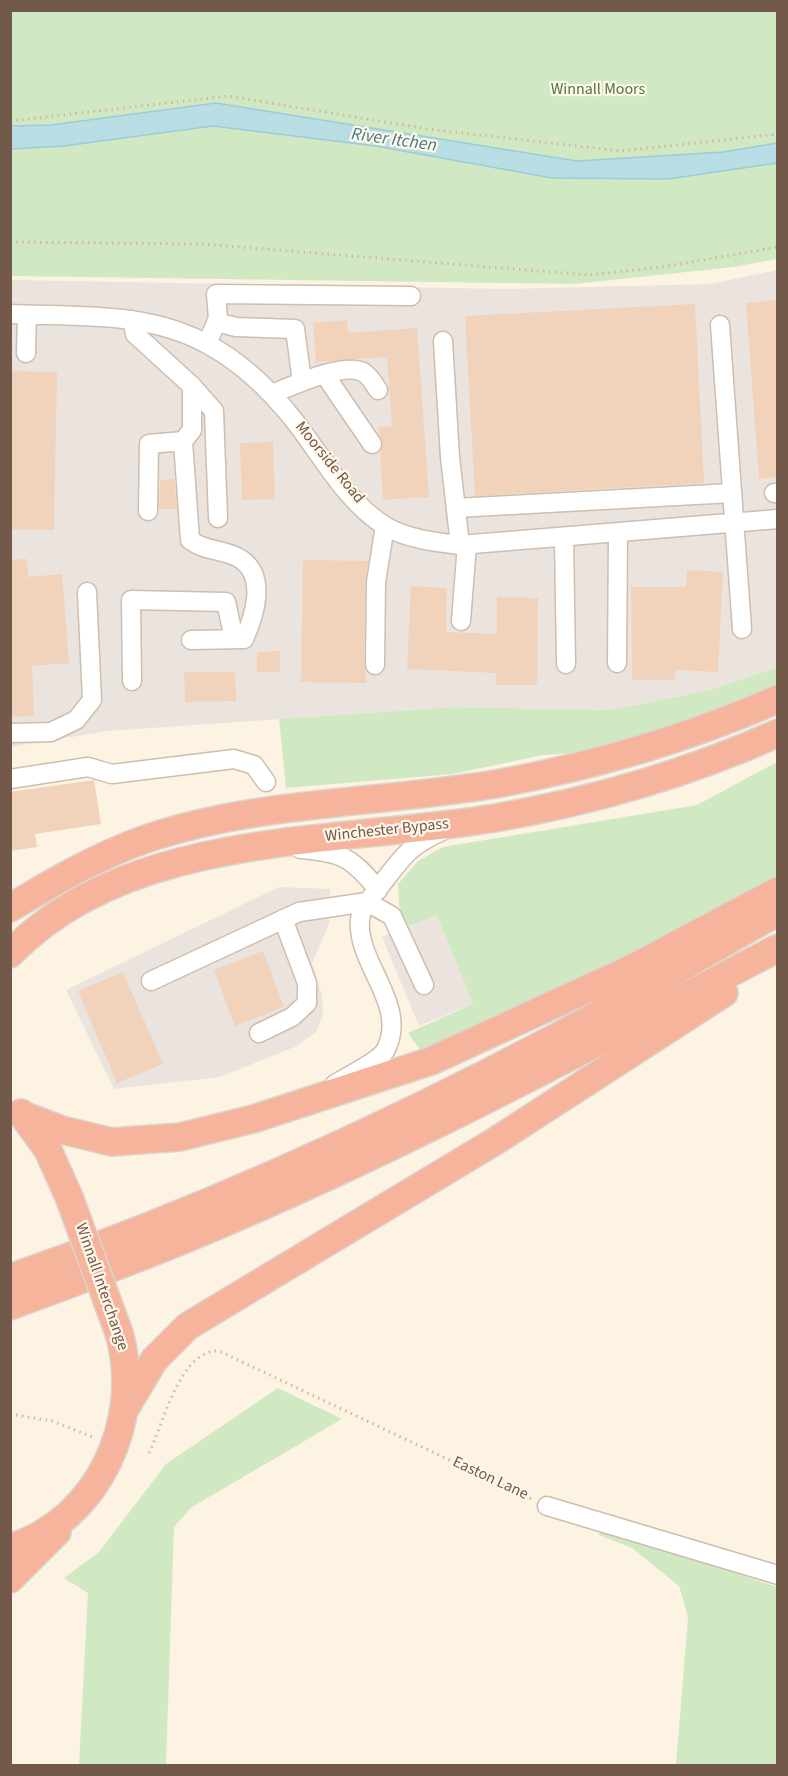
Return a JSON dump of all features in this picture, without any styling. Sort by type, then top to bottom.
[{"type":"highway","name":"Winchester Bypass","points":[[10,908],[95,860],[144,840],[194,826],[248,814],[498,783],[577,768],[650,749],[727,722],[777,699]]},
{"type":"highway","name":"Winchester Bypass","points":[[10,954],[29,935],[55,916],[98,891],[133,878],[250,846],[456,824],[580,803],[729,755],[777,733]]},
{"type":"highway","points":[[17,1108],[62,1130],[112,1142],[180,1137],[306,1103],[431,1061],[633,968],[777,891]]},
{"type":"highway","points":[[10,1278],[263,1178],[395,1118],[554,1038],[777,912]]},
{"type":"highway","points":[[10,1306],[209,1229],[381,1151],[543,1070],[777,948]]},
{"type":"highway","points":[[123,1412],[154,1360],[188,1326],[497,1140],[777,957]]},
{"type":"highway","name":"Winnall Interchange","points":[[10,1548],[50,1529],[71,1515],[92,1492],[110,1458],[123,1412],[125,1353],[69,1197],[48,1150],[17,1108]]},
{"type":"highway","points":[[10,1579],[46,1546],[71,1515]]},
{"type":"street","points":[[207,343],[216,322],[216,294],[411,296]]},
{"type":"street","points":[[19,315],[26,353]]},
{"type":"street","name":"Moorside Road","points":[[19,315],[132,320],[178,331],[207,343],[233,359],[272,394],[339,482],[385,526],[423,540],[463,544],[564,538],[777,519]]},
{"type":"street","points":[[132,320],[135,334],[192,386],[214,411],[218,518]]},
{"type":"street","points":[[216,322],[236,327],[295,329],[302,382]]},
{"type":"street","points":[[720,325],[742,628]]},
{"type":"street","points":[[443,341],[456,508],[463,544],[461,621]]},
{"type":"street","points":[[272,394],[325,375],[351,370],[362,372],[378,390]]},
{"type":"street","points":[[325,375],[372,444]]},
{"type":"street","points":[[190,640],[244,639],[251,623],[257,591],[252,573],[243,560],[197,545],[190,540],[183,441],[192,430],[192,386]]},
{"type":"street","points":[[148,511],[148,444],[183,441]]},
{"type":"street","points":[[456,508],[732,493]]},
{"type":"street","points":[[375,665],[376,582],[385,526]]},
{"type":"street","points":[[617,663],[618,533]]},
{"type":"street","points":[[564,538],[566,664]]},
{"type":"street","points":[[10,734],[51,732],[76,720],[92,699],[87,592]]},
{"type":"street","points":[[132,681],[131,600],[226,602],[234,639]]},
{"type":"street","points":[[10,779],[88,767],[112,774],[234,759],[255,765],[266,782]]},
{"type":"street","points":[[364,910],[407,851],[456,824]]},
{"type":"street","points":[[250,846],[337,853],[358,864],[364,910],[361,936],[388,1004],[393,1031],[384,1054],[306,1103]]},
{"type":"street","points":[[151,981],[299,912],[364,910],[392,916],[424,985]]},
{"type":"street","points":[[259,1033],[292,1017],[307,1003],[307,983],[283,920]]},
{"type":"street","name":"Easton Lane","points":[[547,1506],[777,1575]]},
{"type":"path","points":[[10,121],[228,96],[428,129],[620,151],[777,134]]},
{"type":"path","points":[[10,242],[202,244],[590,275],[662,267],[777,247]]},
{"type":"path","name":"Easton Lane","points":[[149,1453],[181,1375],[199,1359],[214,1351],[547,1506]]},
{"type":"path","points":[[10,1414],[52,1420],[99,1439]]},
{"type":"shaded area","points":[[777,270],[777,667],[710,690],[611,710],[455,707],[108,731],[11,747],[11,280],[504,289],[711,284]]},
{"type":"shaded area","points":[[279,887],[330,889],[329,924],[312,963],[322,995],[323,1016],[316,1032],[297,1046],[220,1077],[114,1089],[66,990]]},
{"type":"shaded area","points":[[437,916],[473,1004],[419,1026],[382,937]]},
{"type":"green space","name":"Winnall Moors","points":[[10,11],[777,11],[777,153],[593,171],[220,116],[11,136]]},
{"type":"green space","points":[[213,126],[668,179],[777,163],[777,259],[733,267],[574,284],[11,276],[10,149],[64,146]]},
{"type":"green space","points":[[777,667],[777,688],[621,750],[543,755],[453,774],[286,788],[279,719],[455,707],[611,710],[710,690]]},
{"type":"green space","points":[[777,762],[777,883],[487,1025],[420,1050],[408,1033],[473,1004],[437,916],[407,927],[399,905],[398,884],[418,861],[443,847],[697,805]]},
{"type":"green space","points":[[278,1388],[342,1419],[192,1507],[174,1527],[166,1765],[79,1765],[88,1593],[64,1578],[99,1552],[166,1464]]},
{"type":"green space","points":[[601,1528],[777,1587],[777,1765],[676,1765],[688,1617],[679,1586],[632,1548],[599,1535]]},
{"type":"water","name":"River Itchen","points":[[216,103],[577,161],[723,152],[777,143],[777,163],[668,179],[552,178],[375,146],[213,126],[64,146],[11,149],[11,126],[51,125]]},
{"type":"building","points":[[777,300],[777,477],[759,479],[746,303]]},
{"type":"building","points":[[695,304],[704,483],[475,496],[465,316]]},
{"type":"building","points":[[347,320],[348,333],[417,328],[429,497],[383,500],[380,452],[383,444],[378,427],[392,426],[387,357],[316,362],[313,323]]},
{"type":"building","points":[[10,371],[57,372],[54,530],[10,529]]},
{"type":"building","points":[[273,442],[275,499],[242,500],[240,443]]},
{"type":"building","points":[[174,479],[177,509],[159,509],[160,480]]},
{"type":"building","points":[[27,559],[28,577],[62,574],[69,663],[32,666],[34,716],[10,717],[10,560]]},
{"type":"building","points":[[303,560],[368,561],[365,582],[364,665],[367,683],[301,682]]},
{"type":"building","points":[[687,570],[723,572],[718,672],[675,670],[675,680],[632,680],[631,587],[686,587]]},
{"type":"building","points":[[411,586],[447,588],[446,632],[497,634],[497,597],[538,598],[537,685],[496,685],[496,673],[407,669]]},
{"type":"building","points":[[280,651],[280,672],[257,672],[257,652]]},
{"type":"building","points":[[184,672],[235,672],[236,701],[185,702]]},
{"type":"building","points":[[94,780],[101,824],[35,834],[37,847],[10,851],[10,792]]},
{"type":"building","points":[[263,951],[284,1007],[235,1026],[214,970]]},
{"type":"building","points":[[123,972],[163,1064],[117,1083],[78,991]]}]
